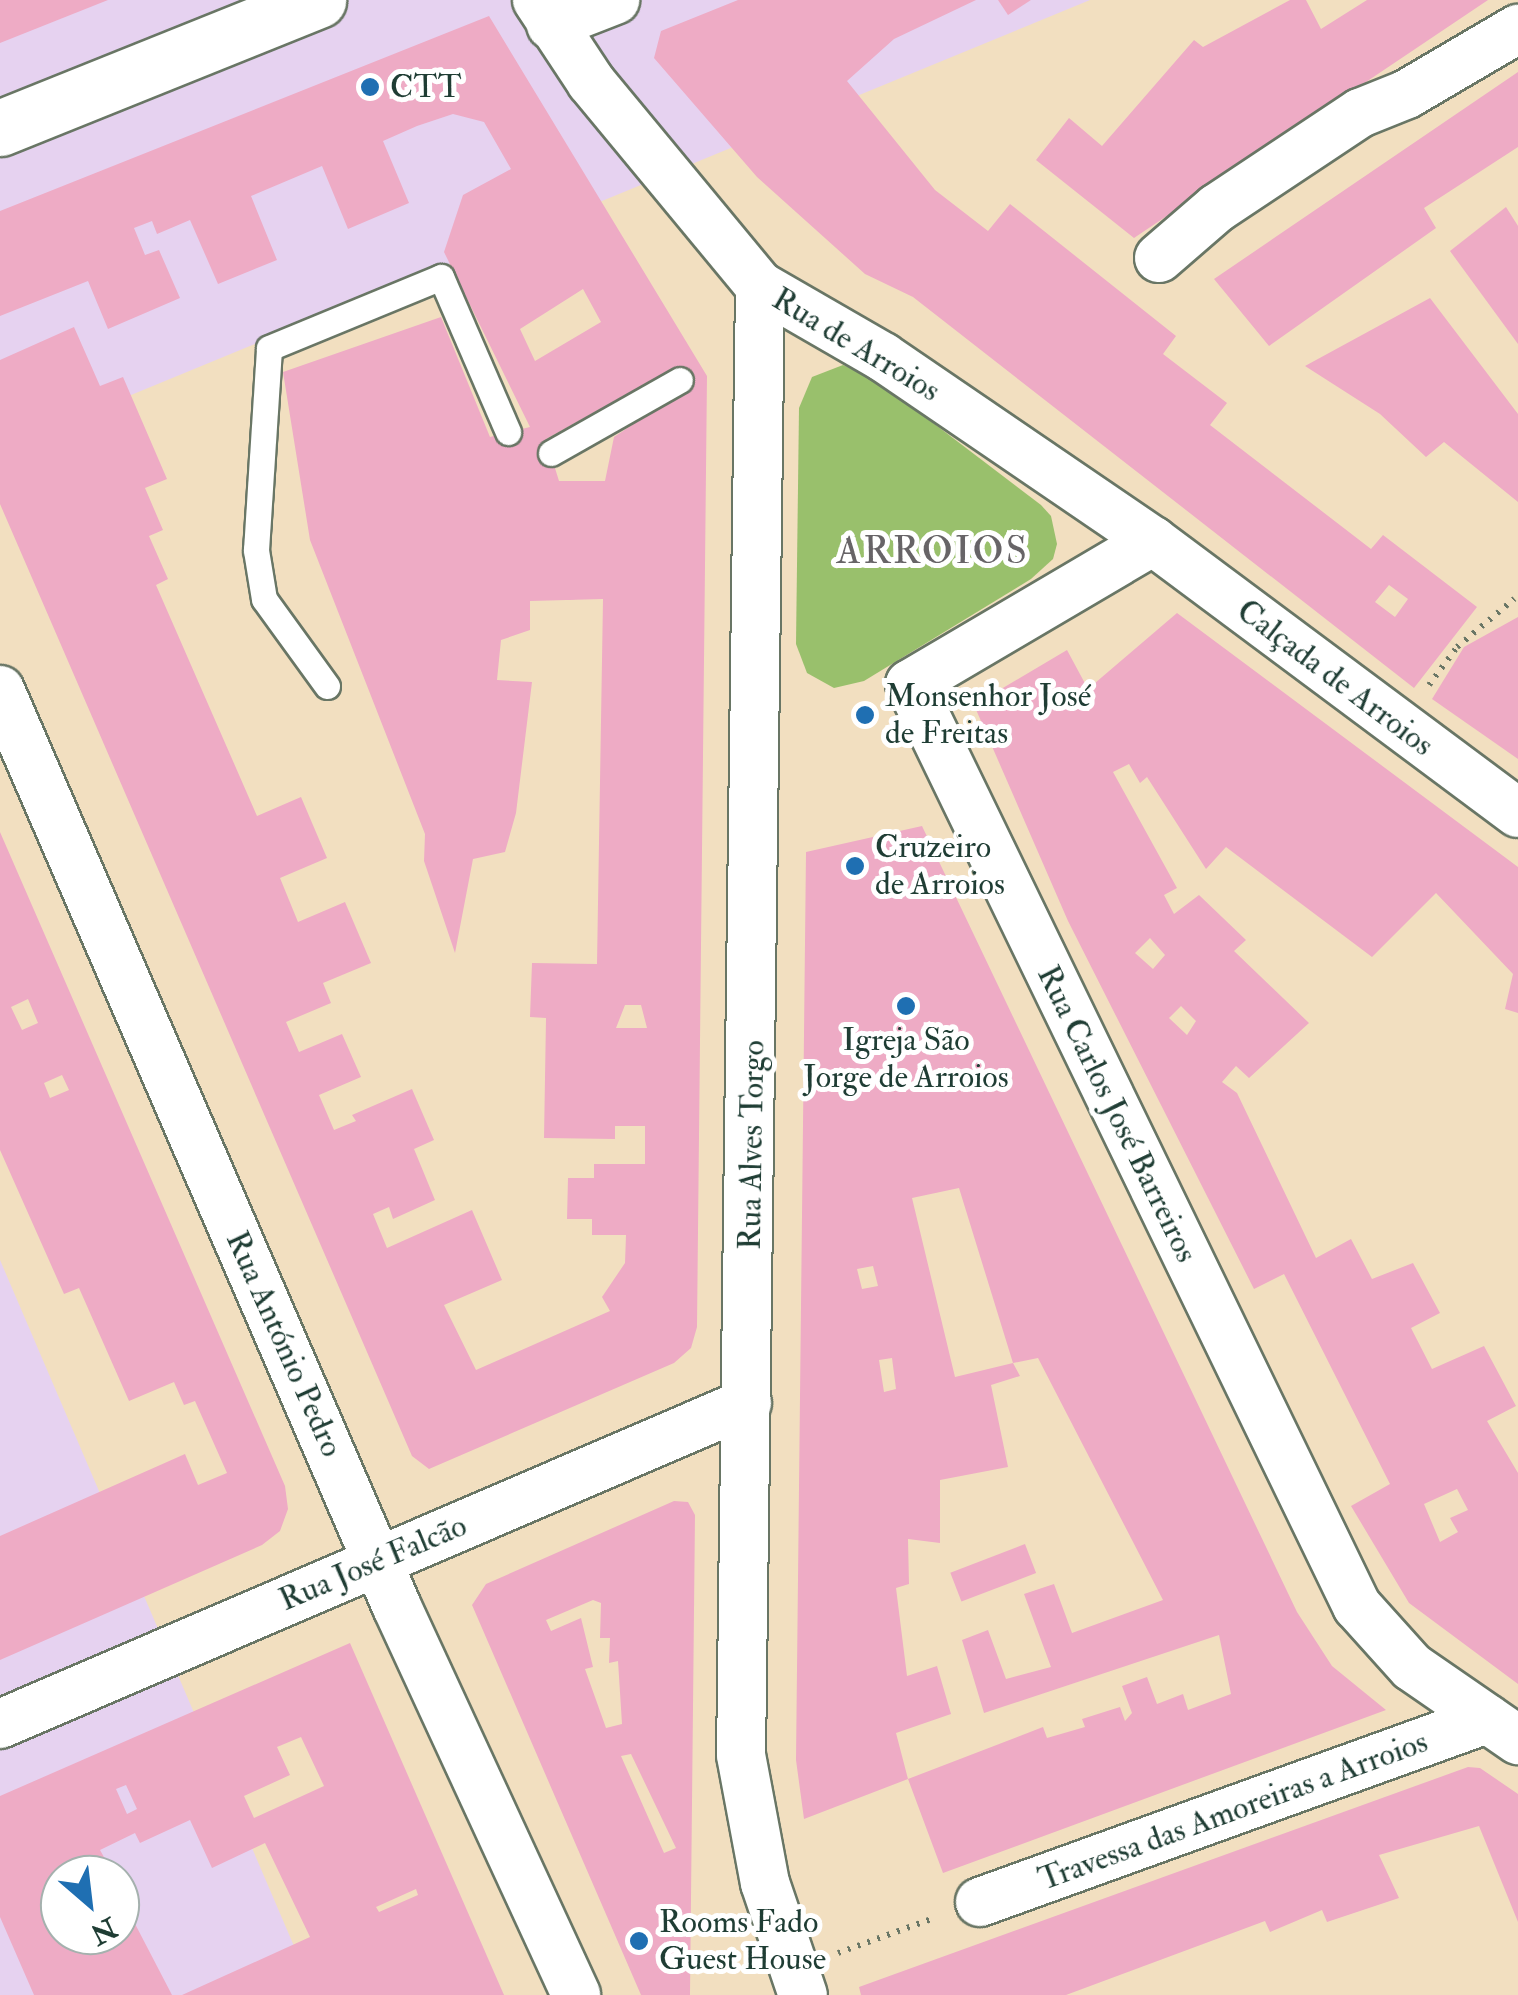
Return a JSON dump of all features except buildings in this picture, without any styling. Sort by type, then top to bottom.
[{"type":"street","points":[[0,128],[318,0]]},
{"type":"street","points":[[544,13],[614,0]]},
{"type":"street","name":"Rua de Arroios","points":[[544,13],[760,286],[883,356],[1153,541]]},
{"type":"street","points":[[1158,258],[1217,208],[1360,113],[1406,94],[1518,29]]},
{"type":"street","name":"Rua Alves Torgo","points":[[760,286],[741,1755],[765,1883],[799,1982]]},
{"type":"street","name":"Calçada de Arroios","points":[[1153,541],[1518,813]]},
{"type":"street","name":"Rua Carlos José Barreiros","points":[[1153,541],[910,684],[1357,1606],[1402,1658],[1502,1730]]},
{"type":"street","name":"Rua António Pedro","points":[[0,690],[379,1561],[576,1995]]},
{"type":"street","name":"Rua José Falcão","points":[[0,1724],[747,1403]]},
{"type":"street","name":"Travessa das Amoreiras a Arroios","points":[[964,1908],[1502,1730]]},
{"type":"lane","points":[[326,686],[264,599],[258,566],[268,348],[441,278],[508,432]]},
{"type":"lane","points":[[551,452],[680,380]]},
{"type":"path","points":[[1398,726],[1457,647],[1514,599]]},
{"type":"path","points":[[799,1982],[964,1908]]},
{"type":"shaded area","points":[[0,0],[1090,0],[0,449]]},
{"type":"shaded area","points":[[0,1260],[315,1995],[0,1995]]},
{"type":"green space","points":[[843,365],[878,381],[1041,505],[1051,516],[1057,544],[1053,559],[1031,579],[864,681],[834,688],[807,673],[796,644],[799,408],[812,377]]},
{"type":"place","name":"CTT","points":[[370,87]]},
{"type":"place","name":"Monsenhor José de Freitas","points":[[865,715]]},
{"type":"place","name":"Cruzeiro de Arroios","points":[[855,866]]},
{"type":"place","name":"Igreja São Jorge de Arroios","points":[[906,1006]]},
{"type":"place","name":"Rooms Fado Guest House","points":[[639,1941]]},
{"type":"district","name":"ARROIOS","points":[[933,552]]}]
